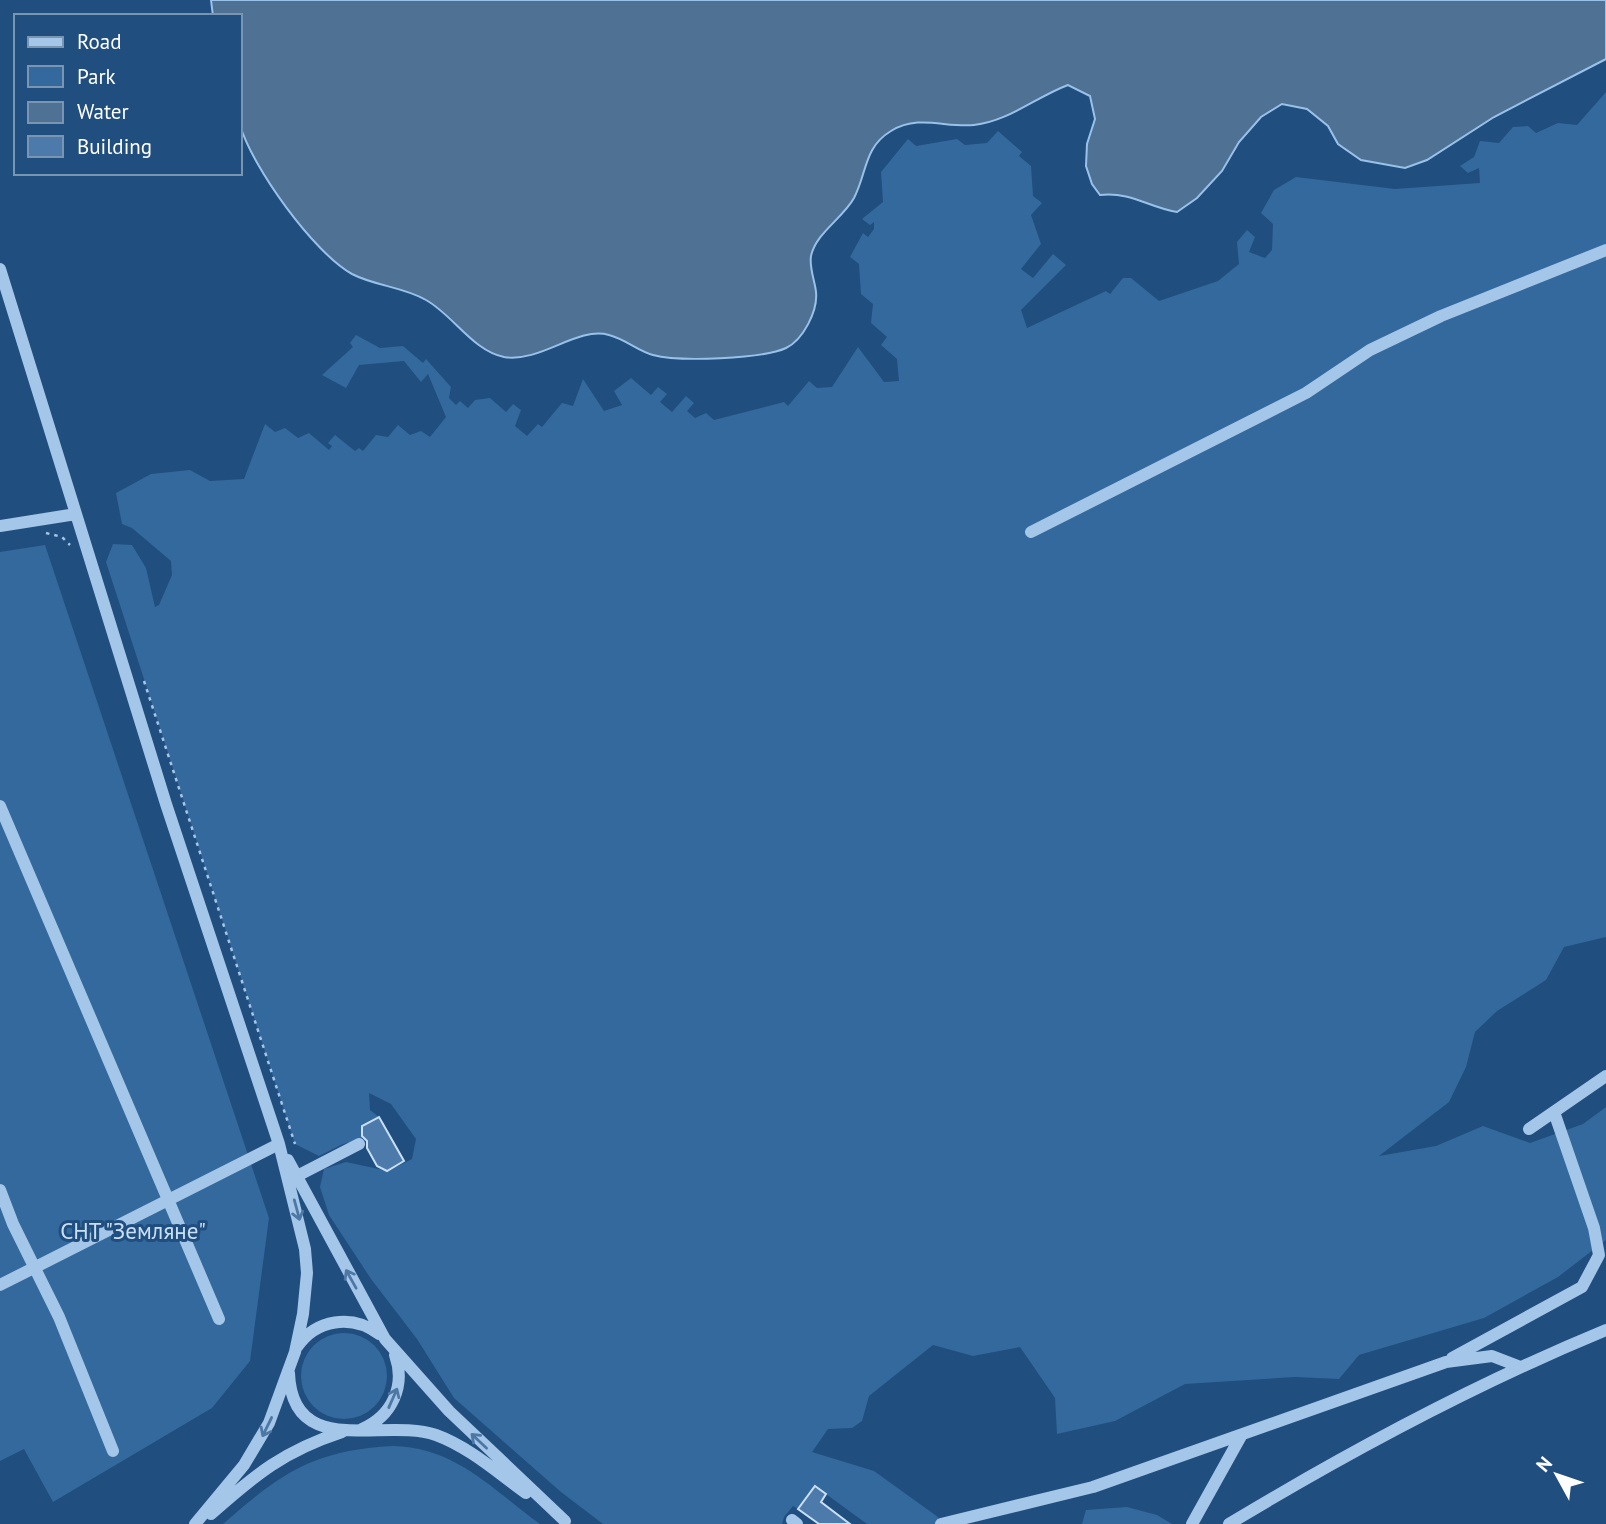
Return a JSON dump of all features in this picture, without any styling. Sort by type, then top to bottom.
[{"type":"street","points":[[1031,532],[1306,393],[1370,350],[1441,316],[1606,250]]},
{"type":"street","points":[[0,269],[171,817],[279,1144],[301,1228],[307,1273],[303,1314],[293,1357],[260,1441],[195,1524]]},
{"type":"street","points":[[3,524],[76,514]]},
{"type":"street","points":[[0,806],[219,1319]]},
{"type":"street","points":[[1530,1129],[1606,1076]]},
{"type":"street","points":[[941,1524],[1093,1487],[1446,1362],[1582,1287],[1599,1255],[1594,1228],[1554,1112]]},
{"type":"street","points":[[201,1524],[278,1459],[309,1443],[377,1420],[395,1399],[399,1371],[387,1342],[279,1144]]},
{"type":"street","points":[[0,1285],[279,1144]]},
{"type":"street","points":[[298,1176],[359,1144]]},
{"type":"street","points":[[0,1190],[34,1267],[60,1317],[113,1451]]},
{"type":"street","points":[[1587,1277],[1606,1262]]},
{"type":"street","points":[[336,1322],[357,1323],[387,1342],[449,1411],[567,1522],[450,1441],[405,1429],[348,1431],[322,1427],[304,1414],[292,1395],[293,1357],[316,1329],[336,1322]]},
{"type":"street","points":[[1228,1524],[1334,1461],[1518,1366],[1606,1330]]},
{"type":"street","points":[[1446,1362],[1492,1356],[1518,1366]]},
{"type":"street","points":[[1192,1524],[1241,1436]]},
{"type":"path","points":[[44,533],[62,537],[72,546]]},
{"type":"path","points":[[144,680],[295,1144]]},
{"type":"green space","points":[[1606,92],[1606,937],[1564,947],[1546,980],[1497,1011],[1475,1032],[1466,1067],[1449,1102],[1379,1156],[1436,1146],[1483,1126],[1530,1143],[1583,1124],[1606,1107],[1606,1240],[1558,1277],[1484,1318],[1359,1355],[1339,1379],[1295,1377],[1185,1384],[1115,1421],[1057,1434],[1055,1398],[1020,1347],[973,1356],[933,1345],[869,1396],[862,1421],[852,1428],[828,1429],[812,1452],[874,1471],[938,1517],[941,1524],[867,1524],[815,1486],[798,1509],[793,1506],[782,1524],[603,1524],[561,1492],[454,1398],[417,1339],[371,1279],[329,1215],[320,1187],[324,1169],[346,1162],[388,1171],[412,1159],[416,1139],[391,1104],[369,1093],[370,1110],[379,1117],[362,1126],[362,1139],[343,1144],[319,1156],[295,1144],[106,562],[113,544],[132,545],[146,568],[155,607],[159,605],[172,575],[171,561],[132,528],[122,524],[116,493],[151,474],[190,470],[210,481],[244,479],[265,424],[275,432],[285,428],[298,438],[309,433],[329,450],[332,446],[328,443],[335,435],[355,451],[359,448],[363,451],[376,435],[388,437],[398,425],[410,435],[421,431],[430,437],[446,417],[428,374],[421,382],[404,361],[359,365],[346,388],[322,375],[353,347],[350,343],[356,335],[380,348],[403,346],[423,363],[426,359],[451,387],[449,398],[456,405],[460,401],[468,408],[475,400],[490,398],[506,412],[513,404],[521,410],[515,426],[527,436],[538,424],[542,427],[562,403],[573,406],[583,379],[604,411],[622,405],[614,391],[631,378],[651,395],[658,387],[667,394],[660,402],[672,412],[686,396],[694,403],[687,411],[695,418],[706,413],[714,420],[784,402],[788,406],[809,381],[817,388],[832,387],[858,347],[884,382],[899,381],[897,359],[881,345],[887,337],[871,323],[873,304],[861,294],[859,264],[850,257],[863,233],[868,237],[874,229],[874,222],[870,225],[862,219],[883,202],[881,172],[908,139],[916,146],[957,139],[965,145],[987,143],[998,131],[1022,152],[1019,156],[1031,166],[1033,196],[1042,203],[1031,215],[1041,244],[1021,269],[1033,278],[1053,254],[1066,265],[1021,310],[1027,328],[1106,291],[1110,294],[1123,278],[1131,278],[1159,301],[1218,281],[1239,264],[1237,242],[1247,230],[1255,237],[1249,252],[1265,258],[1272,250],[1273,224],[1261,213],[1274,190],[1296,177],[1395,189],[1480,183],[1479,168],[1468,173],[1460,166],[1474,157],[1480,141],[1499,143],[1513,127],[1528,126],[1536,133],[1558,123],[1577,125]]},
{"type":"green space","name":"СНТ \"Земляне\"","points":[[45,545],[269,1218],[250,1361],[212,1408],[53,1502],[24,1449],[0,1461],[0,552]]},
{"type":"green space","points":[[344,1333],[361,1336],[380,1352],[387,1376],[384,1393],[368,1412],[344,1419],[327,1416],[308,1400],[301,1376],[304,1359],[320,1340]]},
{"type":"green space","points":[[393,1446],[415,1448],[454,1462],[489,1484],[540,1524],[223,1524],[263,1491],[300,1467],[341,1453]]},
{"type":"green space","points":[[1127,1507],[1157,1515],[1172,1524],[1082,1524],[1086,1510]]},
{"type":"water","points":[[211,0],[1606,0],[1606,59],[1494,117],[1427,160],[1405,168],[1361,160],[1338,144],[1328,126],[1307,109],[1282,104],[1261,117],[1239,142],[1222,171],[1197,198],[1177,212],[1122,196],[1100,195],[1092,184],[1086,166],[1087,144],[1095,119],[1090,96],[1068,85],[987,123],[912,123],[882,137],[867,161],[854,198],[818,240],[811,256],[816,292],[815,308],[798,339],[786,348],[740,357],[665,357],[642,351],[615,337],[597,334],[584,335],[532,355],[504,357],[483,348],[426,300],[352,274],[320,248],[303,229],[257,163],[242,130],[242,14],[213,14]]},
{"type":"building","points":[[379,1117],[404,1161],[387,1171],[377,1166],[367,1148],[367,1141],[362,1136],[362,1126]]},
{"type":"building","points":[[815,1486],[826,1494],[821,1502],[850,1524],[819,1524],[798,1509]]}]
